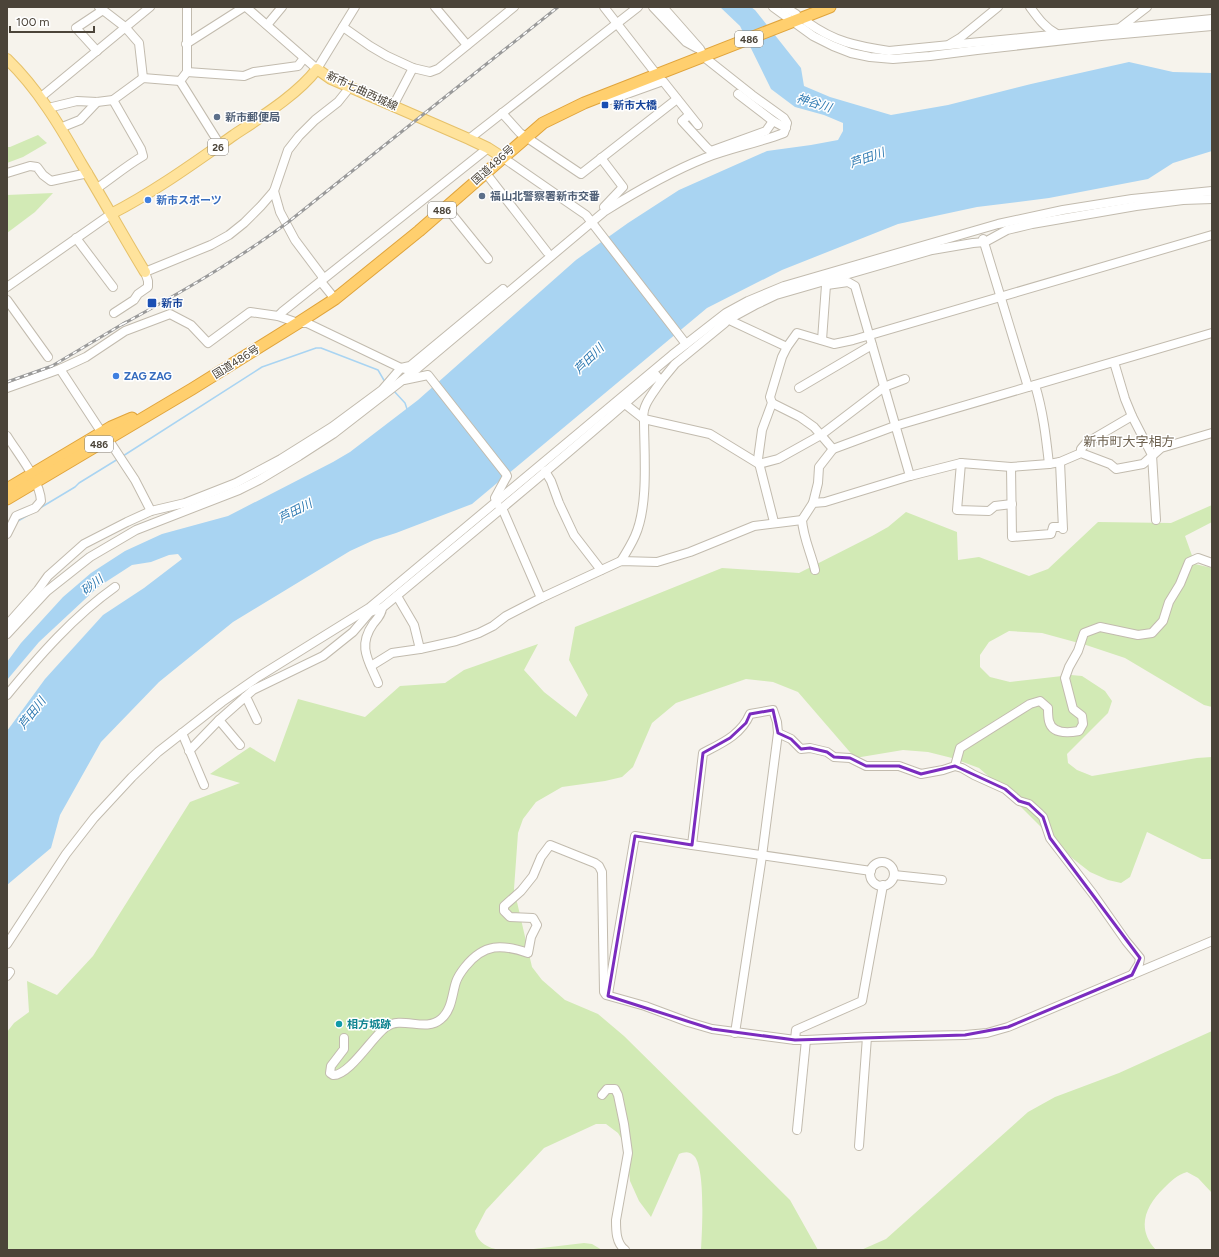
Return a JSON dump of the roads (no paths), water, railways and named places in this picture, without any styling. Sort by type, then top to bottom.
[{"type":"highway","name":"国道486号","points":[[7,489],[33,478],[105,436],[192,390],[335,299],[419,231],[543,122],[563,112],[657,75],[702,53],[795,18],[830,7]]},
{"type":"highway","name":"国道486号","points":[[7,499],[33,478]]},
{"type":"main road","points":[[7,59],[21,72],[48,108],[88,173],[145,272]]},
{"type":"main road","name":"新市七曲西城線","points":[[111,214],[139,200],[220,145],[300,88],[317,69],[331,79],[469,139],[502,157]]},
{"type":"street","points":[[41,98],[150,7]]},
{"type":"street","points":[[180,81],[187,72],[186,7]]},
{"type":"street","points":[[186,44],[245,7],[317,69],[355,7]]},
{"type":"street","points":[[267,25],[282,7]]},
{"type":"street","points":[[435,7],[467,45]]},
{"type":"street","points":[[343,27],[387,56],[413,68],[430,72],[438,69],[514,7]]},
{"type":"street","points":[[604,7],[657,75]]},
{"type":"street","points":[[469,139],[638,7]]},
{"type":"street","points":[[7,634],[47,591],[90,557],[136,530],[238,490],[259,480],[333,434],[418,368],[605,211],[663,177],[705,158],[784,133],[787,123],[784,118],[752,95],[702,53],[686,42],[653,7]]},
{"type":"street","points":[[663,7],[702,53]]},
{"type":"street","points":[[773,7],[795,18]]},
{"type":"street","points":[[785,7],[813,36],[851,53],[870,57],[893,58],[930,56],[1085,38],[1212,26]]},
{"type":"street","points":[[930,56],[960,38],[998,7]]},
{"type":"street","points":[[1030,7],[1050,30],[1057,34]]},
{"type":"street","points":[[1119,28],[1147,7]]},
{"type":"street","points":[[97,51],[76,28],[101,9],[125,27],[138,43],[143,78]]},
{"type":"street","points":[[808,22],[822,32],[836,39],[860,47],[889,51],[1212,20]]},
{"type":"street","points":[[187,72],[244,76],[254,72],[298,66],[304,58]]},
{"type":"street","points":[[393,106],[413,68]]},
{"type":"street","points":[[48,108],[77,101],[97,102],[113,100],[143,78],[180,81]]},
{"type":"street","points":[[606,95],[610,100],[663,80],[698,125]]},
{"type":"street","points":[[180,81],[220,145]]},
{"type":"street","points":[[114,313],[134,300],[138,294],[148,287],[145,272],[211,246],[230,235],[261,206],[274,191],[288,150],[299,136],[315,120],[338,102],[350,87]]},
{"type":"street","points":[[738,94],[773,121],[786,128]]},
{"type":"street","points":[[502,113],[525,137],[581,174],[677,98]]},
{"type":"street","points":[[96,189],[118,175],[122,169],[143,156],[138,143],[113,100]]},
{"type":"street","points":[[60,128],[80,120],[97,102]]},
{"type":"street","points":[[689,115],[682,121],[711,151],[766,131],[773,121]]},
{"type":"street","points":[[278,316],[321,280],[488,148]]},
{"type":"street","points":[[502,157],[594,220],[686,344]]},
{"type":"street","points":[[7,625],[38,590],[48,576],[84,544],[151,511],[185,503],[236,483],[281,459],[332,426],[382,390],[401,368],[410,366],[547,252],[573,232],[594,220],[596,215],[623,187],[601,158]]},
{"type":"street","points":[[7,173],[30,166],[37,166],[43,175],[51,181],[88,173]]},
{"type":"street","points":[[485,172],[547,252]]},
{"type":"street","points":[[274,191],[280,212],[295,240],[322,276],[322,283],[335,299]]},
{"type":"street","points":[[189,751],[219,720],[253,690],[323,656],[353,632],[370,610],[382,608],[397,596],[686,344],[726,313],[748,301],[777,289],[998,224],[1063,210],[1132,199],[1212,191]]},
{"type":"street","points":[[621,561],[635,536],[641,517],[644,491],[643,415],[659,378],[681,353],[686,344],[698,339],[728,320],[776,295],[932,250],[984,241],[1007,230],[1032,224],[1136,206],[1182,200],[1212,199]]},
{"type":"street","points":[[446,207],[488,259]]},
{"type":"street","points":[[7,287],[111,214]]},
{"type":"street","points":[[984,241],[998,230],[998,224]]},
{"type":"street","points":[[774,522],[758,459],[762,430],[772,402],[770,397],[782,358],[787,347],[797,333],[834,344],[869,336],[1212,235]]},
{"type":"street","points":[[955,236],[959,239],[974,238],[984,241]]},
{"type":"street","points":[[76,238],[113,287]]},
{"type":"street","points":[[984,241],[1032,386],[1040,401],[1045,427],[1048,464]]},
{"type":"street","points":[[803,287],[804,289],[848,282],[855,286],[910,476]]},
{"type":"street","points":[[822,340],[826,285]]},
{"type":"street","points":[[7,300],[48,356]]},
{"type":"street","points":[[7,388],[86,358],[125,331],[170,314],[191,325],[208,343],[250,312],[278,316],[298,323],[307,323],[401,368],[408,370],[418,368]]},
{"type":"street","points":[[728,320],[787,347]]},
{"type":"street","points":[[7,944],[66,854],[94,818],[132,777],[182,733],[222,702],[258,677],[370,610],[499,506],[521,492],[625,404],[659,378],[728,320]]},
{"type":"street","points":[[815,570],[805,539],[802,520],[812,503],[818,483],[819,467],[833,449],[895,426],[1212,333]]},
{"type":"street","points":[[799,388],[872,346]]},
{"type":"street","points":[[1114,362],[1125,399],[1152,455],[1156,520]]},
{"type":"street","points":[[393,388],[392,386],[400,375],[401,368]]},
{"type":"street","points":[[60,369],[135,480],[151,511]]},
{"type":"street","points":[[403,380],[428,375],[506,474],[507,476],[495,498],[541,598]]},
{"type":"street","points":[[625,404],[644,419],[710,434],[759,464],[778,459],[821,435],[884,387],[905,379]]},
{"type":"street","points":[[772,402],[800,417],[814,427],[833,449]]},
{"type":"street","points":[[1081,453],[1081,449],[1086,443],[1132,416]]},
{"type":"street","points":[[812,503],[825,502],[910,476],[961,463],[1011,467],[1048,464],[1060,462],[1081,453],[1110,464],[1116,469],[1143,464],[1161,448],[1212,433]]},
{"type":"street","points":[[7,436],[33,478],[40,494],[41,502],[35,508],[16,516],[7,534]]},
{"type":"street","points":[[1011,467],[1012,537],[1051,534],[1053,527],[1063,528],[1060,462]]},
{"type":"street","points":[[961,463],[957,510],[989,511],[995,506],[1012,504]]},
{"type":"street","points":[[545,471],[551,481],[559,503],[574,535],[601,570]]},
{"type":"street","points":[[371,666],[392,653],[420,649],[456,641],[479,633],[493,626],[506,616],[541,598],[621,561],[657,562],[690,552],[754,526],[774,522],[802,520]]},
{"type":"street","points":[[955,766],[960,748],[1030,704],[1040,701],[1048,708],[1049,722],[1055,730],[1068,733],[1079,731],[1083,724],[1082,716],[1073,709],[1065,678],[1078,652],[1084,633],[1100,627],[1138,635],[1152,633],[1163,621],[1169,602],[1180,584],[1189,562],[1198,558],[1212,563]]},
{"type":"street","points":[[7,695],[27,670],[58,637],[88,608],[115,587]]},
{"type":"street","points":[[397,596],[414,625],[420,649]]},
{"type":"street","points":[[378,683],[364,651],[371,627],[382,612],[382,608]]},
{"type":"street","points":[[245,697],[257,720]]},
{"type":"street","points":[[692,845],[703,753],[730,738],[746,723],[750,714],[773,710],[777,722],[778,733],[762,856],[735,1033]]},
{"type":"street","points":[[219,720],[240,745]]},
{"type":"street","points":[[182,733],[204,785]]},
{"type":"street","points":[[778,733],[791,739],[801,749],[810,748],[827,752],[834,757],[850,758],[866,766],[899,766],[921,774],[955,766],[1005,788],[1020,801],[1029,804],[1043,817],[1050,838],[1093,894],[1126,941],[1148,968]]},
{"type":"street","points":[[608,996],[635,836],[871,871]]},
{"type":"street","points":[[344,1038],[344,1050],[331,1066],[330,1073],[333,1075],[343,1072],[359,1058],[381,1030],[388,1025],[395,1022],[405,1022],[417,1025],[434,1023],[442,1018],[448,1010],[458,976],[468,963],[478,954],[500,946],[511,947],[528,953],[531,937],[537,925],[536,922],[533,918],[510,917],[504,911],[504,906],[521,891],[533,876],[541,857],[550,845],[595,863],[599,866],[602,872],[604,992],[608,996],[645,1006],[706,1027],[735,1033],[795,1040],[987,1033],[1008,1028],[1212,941]]},
{"type":"street","points":[[879,862],[886,863],[892,868],[894,875],[892,881],[879,885],[871,878],[871,871],[875,864],[879,862]]},
{"type":"street","points":[[894,875],[942,880]]},
{"type":"street","points":[[795,1040],[796,1030],[862,1001],[883,885]]},
{"type":"street","points":[[1132,975],[1139,964],[1140,958]]},
{"type":"street","points":[[859,1146],[867,1037]]},
{"type":"street","points":[[797,1130],[806,1040]]},
{"type":"street","points":[[602,1095],[607,1089],[615,1089],[618,1095],[624,1124],[628,1153],[616,1220],[616,1230],[618,1240],[625,1250]]},
{"type":"water","points":[[720,7],[751,7],[755,10],[801,68],[804,86],[830,97],[891,115],[948,105],[1031,84],[1129,62],[1173,72],[1212,73],[1212,151],[1173,163],[1148,179],[1049,198],[977,207],[898,224],[782,270],[707,308],[472,504],[374,540],[350,551],[233,622],[159,682],[101,742],[60,815],[51,848],[7,885],[7,731],[45,679],[103,615],[144,588],[182,559],[178,554],[169,555],[151,562],[132,565],[98,587],[39,642],[7,680],[7,662],[21,643],[63,597],[91,573],[125,551],[162,534],[228,516],[350,452],[418,400],[576,260],[628,223],[679,190],[767,151],[838,140],[843,131],[843,123],[824,115],[795,107],[771,89],[740,26]]},
{"type":"waterway","points":[[123,456],[262,367],[316,348],[321,348],[378,370],[385,382]]},
{"type":"waterway","points":[[393,390],[405,403],[407,409]]},
{"type":"waterway","points":[[40,508],[118,459]]},
{"type":"waterway","points":[[18,521],[30,514]]},
{"type":"railway","points":[[123,324],[165,301],[247,251],[287,223],[558,7]]},
{"type":"railway","points":[[7,382],[52,366],[126,322]]},
{"type":"place","name":"新市大橋","points":[[605,105]]},
{"type":"place","name":"新市郵便局","points":[[217,117]]},
{"type":"place","name":"福山北警察署新市交番","points":[[482,196]]},
{"type":"place","name":"新市スポーツ","points":[[148,200]]},
{"type":"place","name":"新市","points":[[152,303]]},
{"type":"place","name":"ZAG ZAG","points":[[116,376]]},
{"type":"place","name":"相方城跡","points":[[339,1024]]},
{"type":"district","name":"新市町大字相方","points":[[1129,441]]},
{"type":"water label","name":"神谷川","points":[[814,103]]},
{"type":"water label","name":"芦田川","points":[[867,158]]},
{"type":"water label","name":"芦田川","points":[[589,359]]},
{"type":"water label","name":"芦田川","points":[[295,511]]},
{"type":"water label","name":"砂川","points":[[92,585]]},
{"type":"water label","name":"芦田川","points":[[32,713]]}]
